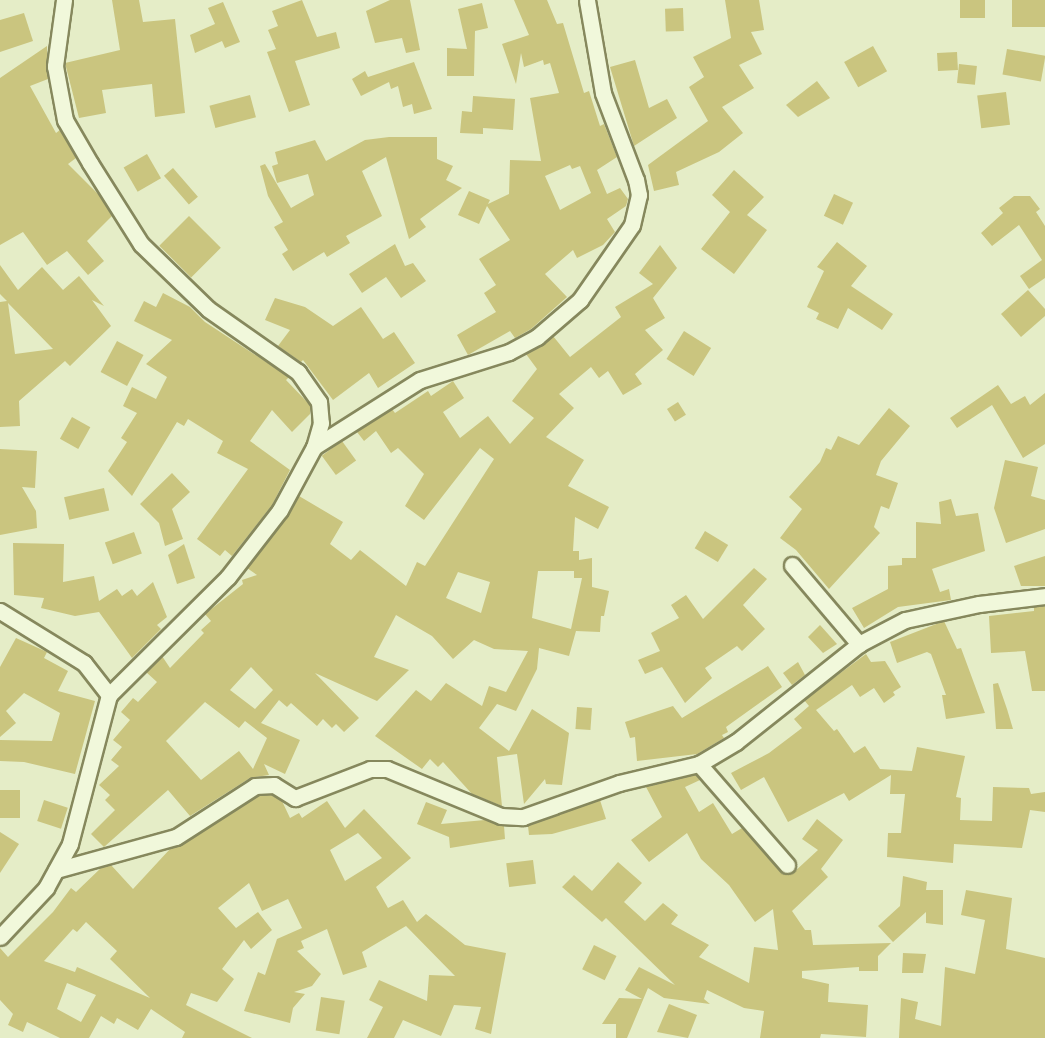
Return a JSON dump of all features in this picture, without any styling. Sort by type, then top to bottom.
[{"type":"street","points":[[0,937],[46,888],[70,844],[109,695],[228,577],[280,510],[314,447],[321,423],[318,402],[298,372],[208,309],[141,243],[65,120],[55,66],[64,0]]},
{"type":"street","points":[[314,447],[420,380],[509,352],[537,337],[580,300],[632,225],[639,195],[636,180],[603,93],[587,0]]},
{"type":"street","points":[[792,565],[859,644]]},
{"type":"street","points":[[56,870],[176,837],[255,786],[274,785],[295,798],[370,768],[387,769],[501,816],[523,817],[619,783],[699,764],[736,742],[859,644],[904,620],[979,604],[1045,596]]},
{"type":"street","points":[[0,611],[84,663],[109,695]]},
{"type":"street","points":[[699,764],[787,865]]},
{"type":"building","points":[[112,0],[139,0],[143,22],[175,19],[185,113],[155,117],[152,84],[102,90],[106,113],[79,118],[65,63],[120,50]]},
{"type":"building","points":[[302,0],[317,37],[336,32],[340,48],[295,61],[310,105],[289,112],[267,52],[276,49],[268,30],[278,26],[272,11]]},
{"type":"building","points":[[390,0],[410,0],[420,50],[406,53],[402,38],[375,43],[366,11]]},
{"type":"building","points":[[514,0],[547,0],[557,24],[563,23],[584,93],[589,91],[600,126],[604,124],[617,157],[597,170],[607,194],[620,188],[628,199],[626,206],[607,219],[615,232],[603,245],[577,258],[573,250],[545,274],[567,297],[531,329],[515,338],[510,331],[468,355],[457,335],[496,312],[484,293],[496,285],[479,259],[510,240],[487,206],[479,224],[458,215],[469,191],[490,200],[488,204],[509,194],[510,160],[541,161],[530,98],[559,93],[550,63],[544,65],[543,60],[524,67],[521,53],[516,84],[502,44],[529,35]],"holes":[[[570,165],[572,169],[580,166],[591,193],[560,210],[545,176]]]},
{"type":"building","points":[[725,0],[759,0],[764,30],[751,32],[762,54],[739,65],[754,88],[722,107],[743,133],[719,152],[676,172],[679,185],[654,191],[648,165],[708,121],[689,87],[704,77],[693,57],[731,38]]},
{"type":"building","points":[[960,0],[985,0],[985,18],[960,18]]},
{"type":"building","points":[[1012,0],[1045,0],[1045,27],[1012,27]]},
{"type":"building","points":[[223,2],[240,42],[225,48],[222,41],[195,53],[190,35],[215,24],[208,8]]},
{"type":"building","points":[[482,3],[488,28],[475,31],[474,76],[447,76],[447,48],[467,49],[458,9]]},
{"type":"building","points":[[683,8],[684,31],[666,32],[665,9]]},
{"type":"building","points":[[24,13],[33,41],[0,52],[0,20]]},
{"type":"building","points":[[47,46],[48,79],[30,86],[56,133],[60,130],[76,158],[68,164],[100,196],[112,216],[87,241],[104,261],[88,275],[67,251],[47,265],[23,232],[0,245],[0,78]]},
{"type":"building","points":[[873,46],[887,71],[858,87],[844,62]]},
{"type":"building","points":[[1007,49],[1045,56],[1041,81],[1002,75]]},
{"type":"building","points":[[957,52],[958,70],[938,71],[937,53]]},
{"type":"building","points":[[635,60],[649,108],[667,99],[677,118],[634,146],[610,67]]},
{"type":"building","points":[[414,62],[432,109],[414,114],[412,104],[403,107],[398,86],[391,89],[389,82],[361,96],[352,79],[365,71],[368,77]]},
{"type":"building","points":[[959,64],[977,66],[975,85],[957,83]]},
{"type":"building","points":[[817,81],[830,98],[798,117],[786,105]]},
{"type":"building","points":[[1006,92],[1010,125],[981,128],[977,96]]},
{"type":"building","points":[[250,95],[256,117],[215,128],[209,106]]},
{"type":"building","points":[[473,96],[515,99],[513,130],[483,128],[483,134],[460,133],[462,111],[472,112]]},
{"type":"building","points":[[389,137],[437,137],[437,159],[453,166],[446,180],[462,188],[420,219],[426,227],[409,239],[386,157],[362,171],[382,216],[346,236],[350,243],[327,257],[324,252],[293,271],[282,254],[288,250],[274,227],[283,222],[268,196],[260,166],[265,164],[291,208],[314,195],[308,174],[277,183],[272,166],[278,164],[275,152],[315,140],[326,161],[365,140]]},
{"type":"building","points":[[147,154],[161,178],[138,192],[124,168]]},
{"type":"building","points":[[173,168],[198,197],[189,205],[164,176]]},
{"type":"building","points":[[734,170],[764,197],[747,215],[767,230],[734,274],[701,249],[730,212],[712,195]]},
{"type":"building","points":[[834,194],[853,203],[843,225],[824,216]]},
{"type":"building","points":[[1014,196],[1030,196],[1040,209],[1036,212],[1045,226],[1045,278],[1029,289],[1020,276],[1042,260],[1019,225],[992,246],[981,233],[1003,213],[999,208]]},
{"type":"building","points":[[189,216],[221,248],[191,278],[159,246]]},
{"type":"building","points":[[837,242],[867,266],[851,286],[893,314],[882,330],[848,308],[838,329],[816,319],[819,313],[807,307],[824,271],[817,267]]},
{"type":"building","points":[[395,244],[405,266],[413,263],[426,281],[401,298],[386,277],[362,293],[349,274]]},
{"type":"building","points":[[660,245],[677,268],[653,298],[665,318],[645,330],[663,350],[635,374],[642,384],[623,395],[608,371],[599,378],[591,367],[559,394],[574,408],[546,437],[584,460],[568,486],[609,507],[598,529],[575,517],[573,551],[579,551],[579,560],[592,558],[592,587],[609,591],[604,616],[601,616],[600,632],[576,631],[569,656],[539,648],[537,669],[516,711],[497,704],[479,728],[509,751],[532,709],[569,733],[562,785],[546,784],[545,779],[524,804],[517,754],[497,757],[502,806],[472,794],[443,762],[438,767],[430,759],[422,769],[375,736],[416,690],[431,701],[446,683],[482,706],[489,686],[506,692],[528,651],[494,649],[474,640],[453,659],[432,636],[396,615],[374,657],[409,670],[377,701],[315,673],[359,718],[344,732],[336,724],[332,728],[323,719],[317,726],[291,703],[287,707],[279,700],[261,723],[300,740],[285,774],[264,764],[269,775],[250,778],[190,816],[168,790],[104,847],[91,834],[115,810],[105,800],[110,795],[99,785],[119,766],[111,760],[122,747],[113,740],[130,720],[121,712],[133,698],[138,702],[157,682],[146,672],[162,656],[170,668],[204,633],[201,630],[211,621],[205,614],[243,584],[242,580],[257,575],[247,568],[299,496],[343,522],[330,544],[351,560],[360,550],[406,586],[417,562],[425,566],[494,459],[480,448],[424,520],[405,506],[424,474],[398,448],[391,453],[376,431],[364,441],[357,432],[392,409],[395,413],[428,391],[431,396],[453,381],[464,398],[443,412],[460,438],[488,416],[510,444],[534,418],[512,401],[537,369],[526,354],[553,336],[570,357],[621,317],[615,307],[653,284],[639,273]],"holes":[[[538,571],[574,571],[574,578],[582,578],[571,629],[532,618]],[[458,572],[490,582],[481,613],[446,598]],[[251,667],[273,690],[255,709],[230,690]],[[205,702],[239,728],[245,721],[267,738],[253,769],[239,751],[201,780],[166,741]]]},
{"type":"building","points":[[0,265],[18,290],[42,267],[63,290],[79,276],[104,306],[92,300],[111,326],[70,366],[65,361],[19,401],[20,426],[0,427],[0,302],[7,301],[0,294]],"holes":[[[8,303],[53,349],[15,354]]]},
{"type":"building","points":[[1028,290],[1045,309],[1045,316],[1021,337],[1001,314]]},
{"type":"building","points":[[163,293],[190,307],[205,322],[289,377],[286,380],[310,405],[310,414],[292,432],[272,410],[250,441],[290,470],[272,505],[232,556],[225,550],[220,556],[197,539],[248,469],[217,453],[223,441],[188,419],[184,426],[177,422],[132,496],[108,471],[127,442],[121,438],[137,413],[123,406],[132,387],[156,399],[167,377],[146,364],[172,340],[134,321],[144,301],[156,307]]},
{"type":"building","points":[[275,298],[305,307],[333,326],[361,307],[383,339],[394,332],[415,363],[378,388],[369,373],[333,400],[303,360],[301,362],[278,346],[290,330],[265,320]]},
{"type":"building","points":[[684,331],[711,348],[694,376],[667,359]]},
{"type":"building","points":[[117,341],[143,355],[127,386],[101,372]]},
{"type":"building","points":[[998,385],[1011,404],[1025,396],[1030,405],[1045,393],[1045,444],[1023,458],[992,405],[957,428],[950,418]]},
{"type":"building","points":[[678,402],[686,415],[675,422],[667,409]]},
{"type":"building","points":[[889,408],[910,426],[881,461],[876,475],[898,483],[889,509],[881,506],[874,527],[880,533],[829,589],[796,550],[780,538],[802,509],[789,497],[820,462],[826,448],[831,450],[838,436],[859,445]]},
{"type":"building","points":[[72,417],[90,427],[78,449],[60,439]]},
{"type":"building","points":[[342,441],[356,460],[336,475],[322,456]]},
{"type":"building","points":[[0,449],[37,451],[35,488],[22,487],[36,511],[37,528],[0,535]]},
{"type":"building","points":[[1005,460],[1038,467],[1031,496],[1045,500],[1045,529],[1006,543],[994,508]]},
{"type":"building","points":[[172,473],[190,492],[172,509],[183,539],[165,546],[159,523],[140,504]]},
{"type":"building","points":[[104,488],[109,510],[69,520],[64,497]]},
{"type":"building","points":[[951,499],[956,516],[978,513],[985,551],[932,569],[940,592],[949,589],[951,600],[898,607],[864,628],[852,608],[888,589],[888,566],[902,565],[902,558],[916,558],[916,522],[941,524],[939,502]]},
{"type":"building","points":[[705,531],[728,545],[718,562],[695,548]]},
{"type":"building","points":[[134,532],[142,554],[113,564],[105,543]]},
{"type":"building","points":[[13,543],[64,544],[63,582],[94,576],[99,601],[117,589],[122,596],[132,589],[137,596],[153,582],[167,617],[157,625],[161,629],[132,658],[99,612],[75,616],[41,608],[44,598],[14,595]]},
{"type":"building","points":[[184,544],[195,578],[177,584],[168,555]]},
{"type":"building","points":[[1045,556],[1045,586],[1021,586],[1014,566]]},
{"type":"building","points":[[754,568],[767,579],[743,605],[765,629],[742,651],[737,646],[705,668],[712,678],[685,703],[662,667],[645,674],[638,660],[660,651],[651,633],[679,618],[671,605],[686,595],[703,619]]},
{"type":"building","points":[[1045,606],[1045,691],[1032,691],[1025,651],[991,653],[989,616],[1034,611],[1034,607]]},
{"type":"building","points":[[944,621],[957,649],[961,648],[985,713],[946,719],[942,695],[946,695],[931,654],[927,652],[897,663],[890,642]]},
{"type":"building","points":[[820,625],[837,644],[823,653],[808,637]]},
{"type":"building","points":[[16,638],[47,652],[44,658],[68,671],[58,691],[95,701],[75,774],[24,762],[0,761],[0,740],[52,741],[60,713],[24,693],[6,711],[16,723],[0,737],[0,667]]},
{"type":"building","points":[[866,654],[871,662],[885,661],[901,687],[893,692],[895,695],[884,703],[874,688],[860,697],[852,685],[816,710],[834,731],[837,729],[854,753],[865,746],[880,769],[912,771],[917,747],[965,756],[956,797],[961,798],[960,820],[992,821],[993,787],[1029,788],[1031,794],[1045,792],[1045,812],[1030,810],[1022,848],[954,844],[953,863],[887,857],[888,833],[901,833],[905,794],[890,794],[891,775],[849,801],[844,793],[788,822],[764,777],[741,790],[731,773],[769,753],[802,728],[794,719],[809,706],[804,700]]},
{"type":"building","points":[[798,662],[805,675],[792,685],[783,673]]},
{"type":"building","points":[[768,666],[782,687],[726,727],[728,732],[722,735],[724,738],[697,754],[637,761],[635,737],[630,738],[625,722],[673,706],[682,718]]},
{"type":"building","points":[[998,683],[1013,729],[996,729],[993,684]]},
{"type":"building","points":[[577,707],[592,708],[590,730],[575,729]]},
{"type":"building","points":[[696,775],[700,780],[685,787],[699,812],[713,803],[732,834],[742,828],[783,874],[793,873],[818,850],[802,839],[817,819],[843,840],[821,869],[828,877],[792,911],[805,930],[811,930],[813,945],[891,943],[878,956],[878,971],[859,971],[859,967],[802,971],[802,978],[829,984],[828,1002],[868,1005],[866,1037],[821,1034],[820,1038],[760,1038],[764,1011],[744,1008],[707,990],[704,999],[710,1004],[664,998],[648,988],[627,1038],[616,1038],[616,1024],[602,1024],[619,998],[642,999],[625,990],[639,967],[675,985],[606,918],[602,922],[562,887],[574,875],[592,891],[618,862],[642,883],[624,902],[645,921],[663,903],[678,915],[671,924],[709,945],[699,957],[749,983],[754,947],[778,950],[773,909],[755,922],[729,885],[701,859],[687,833],[649,862],[631,840],[662,817],[646,787]]},
{"type":"building","points":[[0,790],[20,790],[20,818],[0,818]]},
{"type":"building","points":[[271,795],[282,801],[290,818],[299,813],[302,818],[327,801],[345,828],[364,809],[411,858],[376,887],[388,908],[403,900],[417,922],[426,914],[465,945],[506,953],[491,1034],[475,1029],[481,1007],[454,1005],[441,1036],[403,1020],[394,1038],[367,1038],[383,1007],[369,1000],[379,980],[427,1001],[429,975],[455,976],[406,926],[362,952],[367,967],[343,975],[327,929],[301,941],[304,948],[297,951],[321,974],[312,986],[294,992],[305,994],[293,1008],[290,1023],[244,1011],[258,972],[265,975],[277,939],[302,928],[288,899],[262,911],[249,883],[218,908],[236,928],[258,912],[272,930],[251,949],[244,940],[222,969],[234,979],[217,1002],[191,993],[186,1005],[252,1038],[182,1038],[185,1032],[151,1009],[138,1030],[117,1018],[114,1024],[101,1016],[89,1038],[60,1038],[27,1022],[23,1032],[8,1025],[13,1014],[0,1000],[0,948],[8,957],[53,912],[71,888],[76,892],[102,867],[111,865],[133,889],[170,849],[258,796]],"holes":[[[358,833],[382,858],[345,881],[330,850]],[[86,922],[117,951],[110,959],[150,998],[77,967],[75,972],[44,961],[73,929],[77,932]],[[67,983],[96,995],[81,1022],[57,1009]]]},
{"type":"building","points":[[44,800],[68,808],[61,829],[37,821]]},
{"type":"building","points":[[600,800],[606,819],[552,834],[529,835],[528,826]]},
{"type":"building","points":[[426,802],[447,810],[441,824],[485,820],[504,826],[505,839],[450,848],[449,837],[417,824]]},
{"type":"building","points":[[0,832],[19,844],[0,873]]},
{"type":"building","points":[[533,860],[536,884],[509,887],[506,863]]},
{"type":"building","points":[[903,876],[927,882],[926,890],[943,890],[943,925],[926,923],[926,912],[893,942],[878,926],[900,906]]},
{"type":"building","points":[[966,890],[1012,898],[1006,949],[1045,958],[1045,1038],[899,1038],[901,998],[918,1002],[915,1019],[941,1026],[945,967],[975,974],[985,920],[961,915]]},
{"type":"building","points":[[594,945],[616,956],[605,980],[582,969]]},
{"type":"building","points":[[903,953],[926,954],[923,973],[902,973]]},
{"type":"building","points":[[321,997],[345,1001],[339,1034],[316,1031]]},
{"type":"building","points":[[669,1004],[697,1015],[688,1038],[657,1032]]}]
